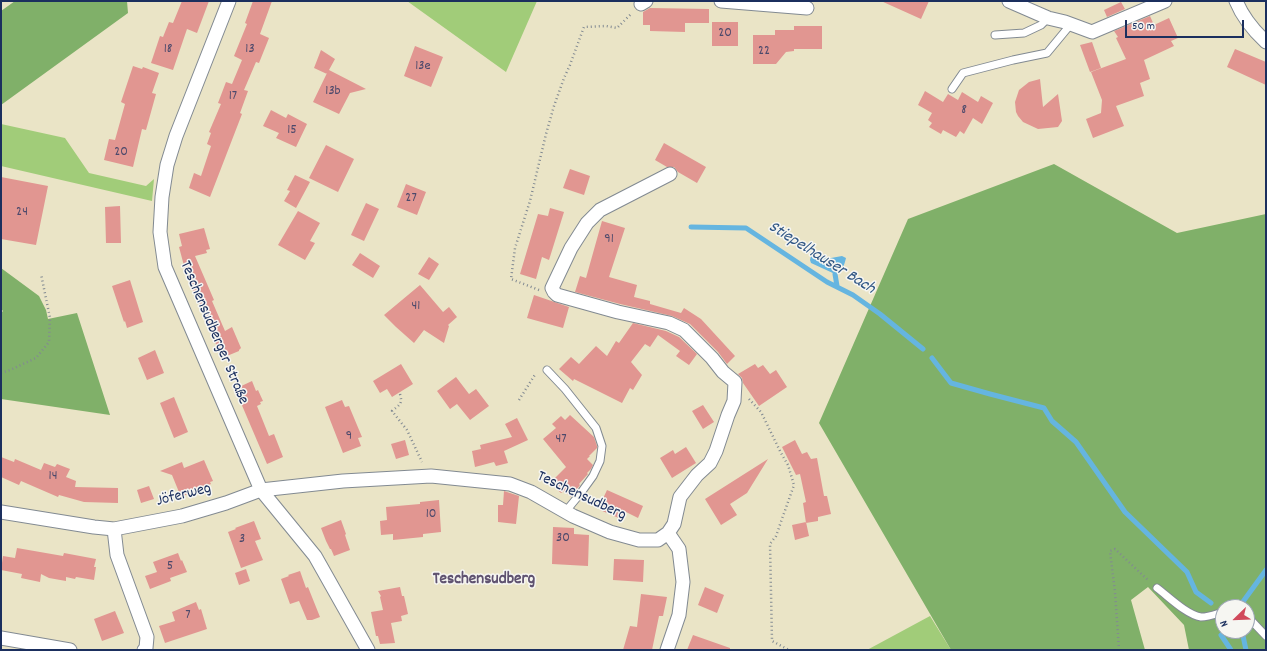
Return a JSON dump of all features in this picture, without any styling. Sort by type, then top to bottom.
[{"type":"street","name":"Teschensudberger Straße","points":[[229,1],[166,165],[162,196],[160,232],[165,267],[261,490],[315,556],[368,650]]},
{"type":"street","points":[[720,1],[807,8]]},
{"type":"street","points":[[1009,1],[1048,18],[1065,22],[1092,32],[1164,1]]},
{"type":"street","points":[[1236,1],[1241,12],[1252,28],[1266,42]]},
{"type":"street","points":[[667,650],[680,615],[683,582],[679,549],[668,534],[674,524],[680,497],[697,475],[710,463],[716,451],[734,401],[735,382],[723,372],[712,358],[684,330],[669,322],[618,312],[557,295],[552,288],[571,248],[587,223],[600,210],[670,174]]},
{"type":"street","name":"Teschensudberg","points":[[261,490],[343,481],[431,476],[510,484],[531,492],[566,512],[610,532],[639,540],[658,540],[668,534]]},
{"type":"street","name":"Jöferweg","points":[[1,512],[114,529],[182,516],[226,503],[261,490]]},
{"type":"street","points":[[114,529],[117,555],[146,637],[146,648],[144,650]]},
{"type":"street","points":[[1,638],[70,650]]},
{"type":"lane","points":[[995,35],[1024,33],[1041,25],[1048,18]]},
{"type":"lane","points":[[952,89],[963,73],[1047,53],[1071,24]]},
{"type":"lane","points":[[547,370],[565,389],[596,428],[602,446],[600,461],[593,476],[566,512]]},
{"type":"lane","points":[[1157,588],[1193,615],[1202,617],[1215,614]]},
{"type":"lane","points":[[1255,624],[1266,636]]},
{"type":"path","points":[[557,295],[531,288],[511,279],[515,248],[530,201],[554,106],[584,27],[606,26],[617,28],[643,3]]},
{"type":"path","points":[[1,373],[36,358],[49,342],[50,318],[41,274]]},
{"type":"path","points":[[519,400],[540,369],[547,370]]},
{"type":"path","points":[[735,382],[761,412],[788,465],[794,485],[776,536],[770,544],[772,641],[788,650]]},
{"type":"path","points":[[400,394],[402,401],[392,411],[407,430],[422,462],[431,476]]},
{"type":"path","points":[[1119,650],[1116,592],[1110,551],[1115,550],[1143,577],[1157,588]]},
{"type":"green space","points":[[15,1],[127,1],[128,13],[1,105],[1,11]]},
{"type":"green space","points":[[407,1],[537,1],[506,72]]},
{"type":"green space","points":[[1,124],[65,138],[89,173],[146,186],[154,179],[152,201],[1,166]]},
{"type":"green space","points":[[1054,164],[1177,233],[1266,214],[1266,650],[1189,650],[1184,625],[1148,587],[1131,600],[1145,650],[951,650],[819,423],[908,219]]},
{"type":"green space","points":[[1,268],[39,296],[46,310],[48,319],[77,313],[110,415],[1,399],[1,313],[3,311],[1,309]]},
{"type":"green space","points":[[930,616],[951,650],[867,650]]},
{"type":"water","points":[[811,256],[831,258],[842,256],[846,258],[843,268],[835,274],[811,263]]},
{"type":"building","points":[[182,1],[209,1],[197,33],[187,29],[173,70],[151,63],[160,36],[163,37],[169,22],[173,23]]},
{"type":"building","points":[[253,1],[272,1],[260,34],[269,38],[259,63],[256,62],[244,90],[248,91],[240,113],[242,114],[210,197],[189,188],[194,173],[201,176],[211,146],[207,144],[211,133],[209,132],[221,104],[218,103],[226,82],[232,84],[242,60],[234,56],[247,24],[245,23]]},
{"type":"building","points":[[881,1],[929,1],[921,19]]},
{"type":"building","points":[[1121,2],[1125,9],[1107,17],[1104,10]]},
{"type":"building","points":[[650,8],[709,9],[709,23],[685,23],[685,32],[650,31],[650,25],[643,25],[643,12]]},
{"type":"building","points":[[1150,16],[1154,25],[1169,18],[1178,38],[1171,41],[1174,46],[1144,60],[1150,79],[1140,83],[1144,96],[1116,106],[1124,126],[1093,138],[1086,119],[1101,113],[1102,100],[1091,72],[1126,59],[1116,38],[1118,37],[1114,31]]},
{"type":"building","points":[[712,22],[738,22],[738,46],[712,46]]},
{"type":"building","points":[[794,26],[822,26],[822,49],[794,49],[794,51],[786,52],[776,64],[753,64],[753,35],[775,35],[775,30],[794,30]]},
{"type":"building","points":[[1092,42],[1101,68],[1090,72],[1080,45]]},
{"type":"building","points":[[415,46],[443,57],[431,87],[404,76]]},
{"type":"building","points":[[1235,49],[1266,62],[1266,85],[1227,67]]},
{"type":"building","points":[[321,50],[335,59],[329,70],[366,89],[350,93],[339,114],[313,102],[327,74],[314,68]]},
{"type":"building","points":[[133,66],[142,69],[143,67],[159,73],[152,93],[156,94],[146,130],[142,129],[133,167],[104,160],[109,139],[115,140],[125,104],[121,102]]},
{"type":"building","points":[[1040,79],[1043,107],[1058,94],[1062,121],[1058,127],[1038,129],[1023,122],[1016,112],[1015,102],[1019,90],[1029,82]]},
{"type":"building","points":[[925,91],[943,102],[948,94],[958,100],[962,92],[978,102],[981,96],[993,103],[982,124],[973,118],[964,134],[960,131],[956,137],[943,130],[941,134],[929,127],[932,123],[928,120],[932,113],[918,105]]},
{"type":"building","points":[[271,110],[286,118],[288,114],[307,124],[296,147],[276,138],[279,133],[263,126]]},
{"type":"building","points":[[664,143],[706,167],[697,183],[678,172],[674,167],[667,167],[655,160]]},
{"type":"building","points":[[326,145],[354,159],[338,192],[309,178]]},
{"type":"building","points":[[570,169],[590,176],[584,195],[563,188]]},
{"type":"building","points":[[295,175],[310,182],[296,208],[284,201],[290,191],[287,190]]},
{"type":"building","points":[[1,177],[48,186],[36,245],[1,239]]},
{"type":"building","points":[[406,184],[426,192],[417,215],[397,207]]},
{"type":"building","points":[[366,203],[379,209],[364,241],[351,235]]},
{"type":"building","points":[[120,206],[121,243],[106,243],[105,207]]},
{"type":"building","points":[[550,208],[564,212],[549,260],[542,257],[536,279],[520,274],[538,214],[548,216]]},
{"type":"building","points":[[298,211],[320,223],[310,241],[315,243],[305,260],[278,245]]},
{"type":"building","points":[[602,221],[625,228],[609,277],[637,285],[634,297],[650,301],[650,304],[681,313],[684,308],[701,319],[735,356],[727,364],[718,352],[690,324],[672,316],[575,292],[580,276],[586,278]]},
{"type":"building","points":[[204,228],[210,249],[206,250],[207,253],[195,256],[214,300],[212,301],[225,331],[232,327],[241,348],[239,351],[222,358],[187,277],[179,247],[182,246],[179,234]]},
{"type":"building","points":[[360,253],[380,266],[373,278],[352,265]]},
{"type":"building","points":[[429,257],[439,264],[429,280],[418,274]]},
{"type":"building","points":[[130,280],[143,322],[127,328],[112,286]]},
{"type":"building","points":[[420,285],[443,312],[449,307],[457,317],[448,325],[444,343],[424,330],[414,343],[384,315]]},
{"type":"building","points":[[534,295],[569,307],[563,328],[527,318]]},
{"type":"building","points":[[633,323],[666,331],[679,337],[697,354],[689,365],[676,356],[680,351],[658,335],[650,347],[645,344],[631,362],[642,375],[633,390],[630,388],[622,403],[574,379],[573,381],[559,369],[571,357],[579,364],[596,346],[607,356],[616,341],[619,343]]},
{"type":"building","points":[[155,350],[164,373],[147,380],[138,358]]},
{"type":"building","points":[[401,364],[413,384],[392,397],[387,389],[380,393],[373,381]]},
{"type":"building","points":[[755,364],[758,368],[763,365],[770,374],[776,370],[787,387],[759,406],[738,374]]},
{"type":"building","points":[[456,377],[469,394],[476,389],[489,406],[470,420],[457,404],[450,409],[437,391]]},
{"type":"building","points":[[252,381],[256,391],[258,390],[263,401],[257,406],[269,436],[274,434],[283,457],[267,464],[235,389]]},
{"type":"building","points":[[174,397],[188,432],[174,438],[160,403]]},
{"type":"building","points":[[342,400],[345,407],[349,406],[362,437],[358,438],[361,446],[343,453],[325,407]]},
{"type":"building","points":[[703,405],[714,422],[703,429],[692,411]]},
{"type":"building","points":[[570,415],[594,437],[597,446],[597,448],[587,459],[593,465],[591,469],[571,497],[564,491],[561,493],[550,483],[566,467],[543,439],[556,428],[552,424],[561,416],[565,420]]},
{"type":"building","points":[[517,418],[528,440],[504,451],[508,463],[496,466],[494,462],[475,467],[472,451],[481,449],[480,445],[512,437],[505,424]]},
{"type":"building","points":[[405,440],[409,455],[396,459],[391,444]]},
{"type":"building","points":[[795,440],[802,454],[807,452],[811,459],[817,458],[824,496],[827,496],[831,514],[818,517],[818,521],[806,523],[803,503],[806,502],[800,474],[796,475],[782,447]]},
{"type":"building","points":[[686,447],[696,463],[672,478],[660,458],[673,450],[675,454]]},
{"type":"building","points":[[1,457],[14,462],[15,459],[41,470],[44,463],[55,467],[57,464],[70,469],[66,477],[76,481],[75,487],[118,488],[118,503],[84,502],[59,495],[58,497],[21,481],[19,485],[1,477]]},
{"type":"building","points":[[768,459],[747,493],[730,504],[737,515],[721,525],[705,499]]},
{"type":"building","points":[[204,460],[213,481],[210,482],[211,484],[181,497],[172,475],[160,471],[182,462],[184,468]]},
{"type":"building","points":[[149,486],[154,499],[141,503],[137,490]]},
{"type":"building","points":[[607,490],[643,506],[638,518],[624,511],[621,519],[600,510],[600,505]]},
{"type":"building","points":[[504,491],[519,496],[516,524],[498,522],[498,505],[503,505]]},
{"type":"building","points":[[439,500],[441,532],[423,534],[423,537],[393,540],[393,534],[381,535],[380,521],[387,520],[386,507],[420,504],[420,502]]},
{"type":"building","points":[[341,520],[350,550],[334,556],[321,528]]},
{"type":"building","points":[[254,521],[261,539],[255,541],[263,560],[241,568],[228,532]]},
{"type":"building","points":[[806,522],[809,536],[795,540],[792,525]]},
{"type":"building","points":[[553,527],[574,528],[574,534],[589,535],[588,566],[552,564]]},
{"type":"building","points":[[17,548],[63,556],[64,553],[96,559],[94,567],[96,567],[94,580],[66,577],[66,581],[49,578],[41,574],[40,582],[21,578],[22,574],[1,570],[3,556],[15,558]]},
{"type":"building","points":[[178,553],[187,572],[170,578],[171,581],[150,589],[145,576],[157,572],[153,562]]},
{"type":"building","points":[[614,559],[644,560],[643,582],[613,580]]},
{"type":"building","points":[[246,569],[250,581],[239,585],[235,573]]},
{"type":"building","points":[[300,571],[306,588],[308,587],[320,617],[312,620],[307,620],[299,601],[290,604],[281,579]]},
{"type":"building","points":[[400,587],[402,596],[404,596],[408,614],[401,616],[402,621],[391,623],[395,643],[380,644],[378,636],[376,636],[371,612],[383,610],[381,596],[378,591]]},
{"type":"building","points":[[705,587],[724,595],[717,613],[698,605]]},
{"type":"building","points":[[641,594],[667,597],[663,616],[659,616],[652,650],[623,650],[630,626],[637,627]]},
{"type":"building","points":[[196,602],[199,610],[201,609],[207,629],[165,643],[159,626],[175,621],[172,612]]},
{"type":"building","points":[[115,611],[124,633],[102,641],[94,619]]},
{"type":"building","points":[[693,635],[730,648],[730,650],[687,650]]},
{"type":"waterway","name":"Stiepelhauser Bach","points":[[691,227],[746,228],[827,282],[853,295],[880,314],[923,349]]},
{"type":"waterway","points":[[835,274],[837,286]]},
{"type":"waterway","name":"Stiepelhauser Bach","points":[[932,358],[951,383],[1044,408],[1052,421],[1076,442],[1125,512],[1187,572],[1196,592],[1211,603]]},
{"type":"waterway","points":[[1245,599],[1266,570]]},
{"type":"waterway","name":"Stiepelhauser Bach","points":[[1224,639],[1231,650]]},
{"type":"waterway","points":[[1244,639],[1246,650]]},
{"type":"district","name":"Teschensudberg","points":[[484,581]]}]
